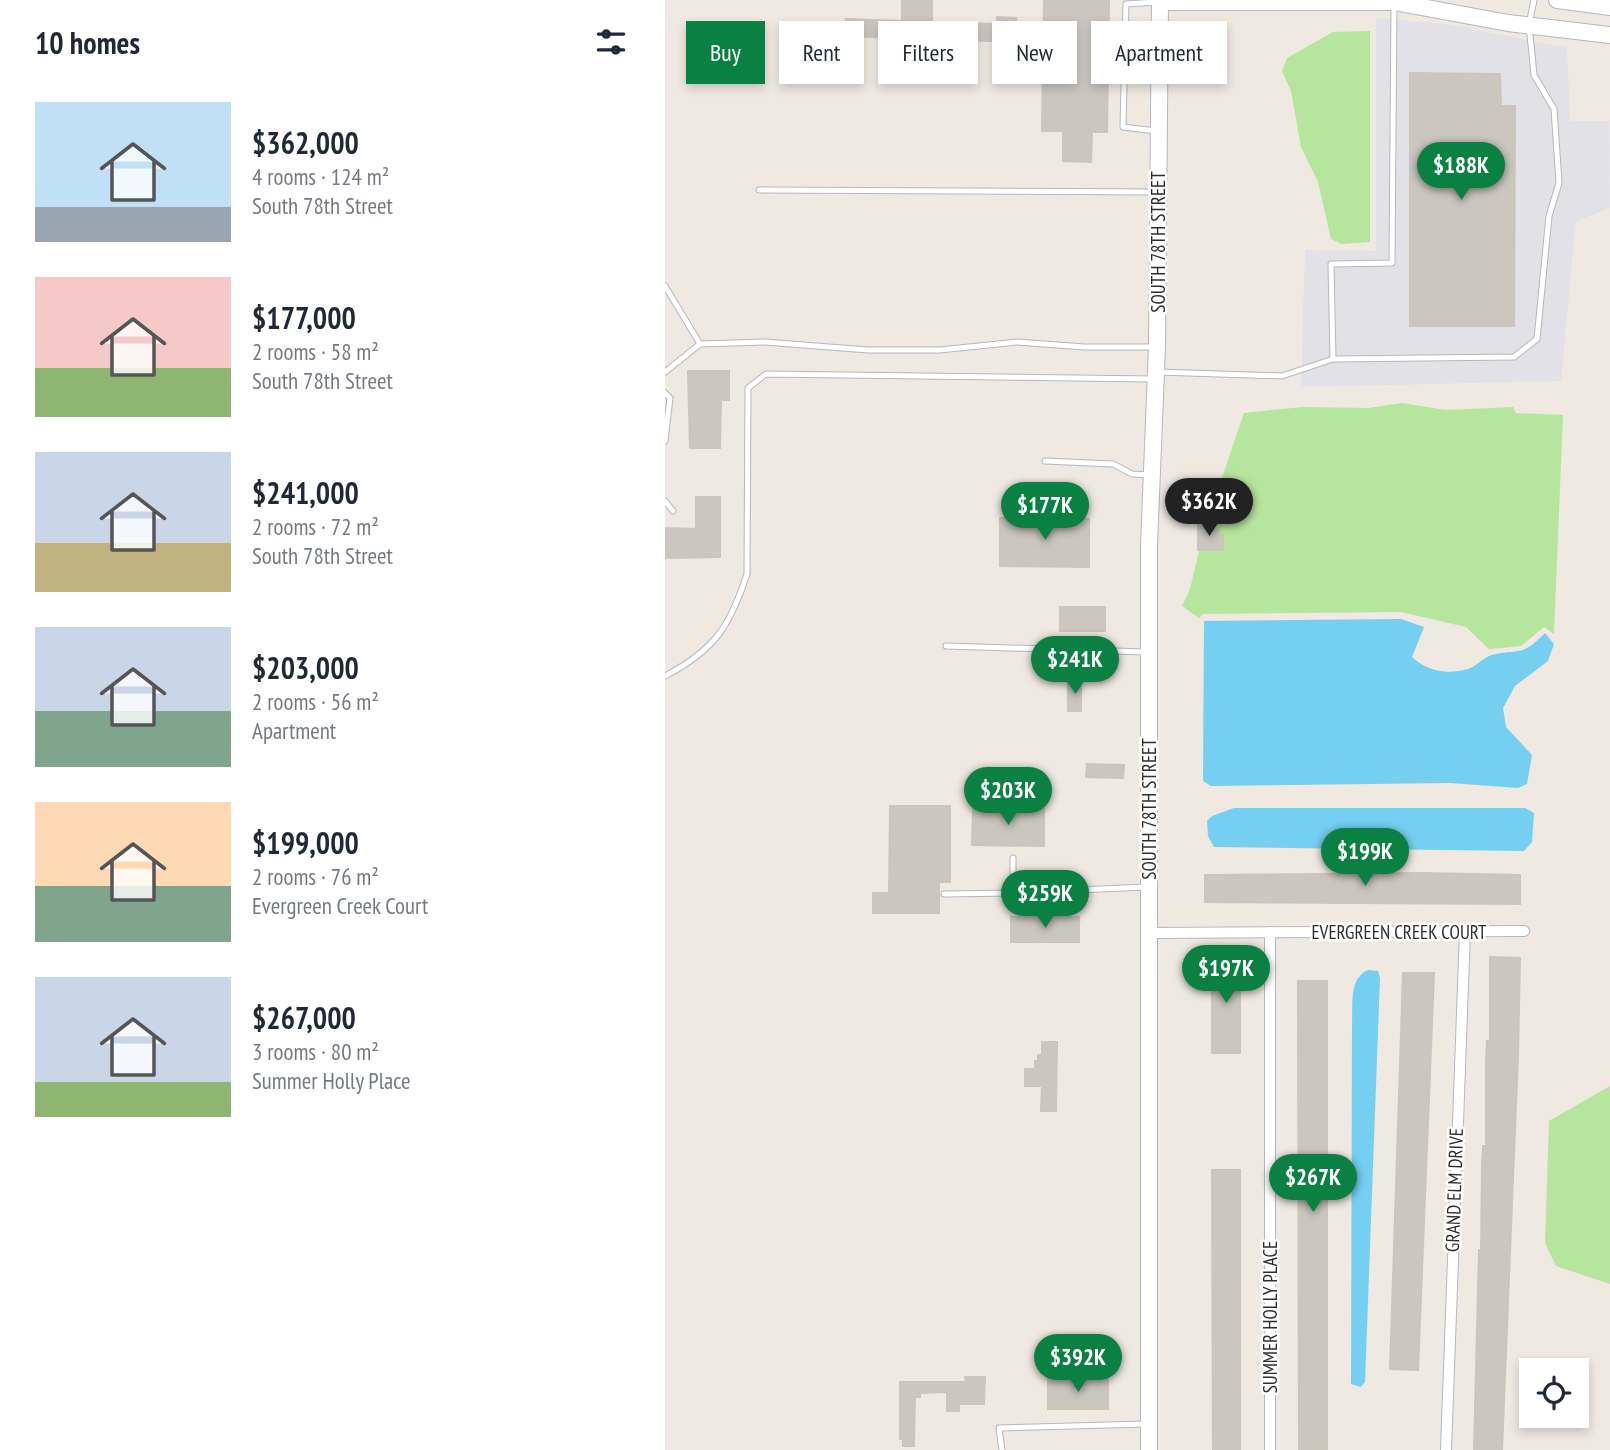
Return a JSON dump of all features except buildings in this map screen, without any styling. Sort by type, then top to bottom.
[{"type":"street","points":[[1557,0],[1610,7]]},
{"type":"street","points":[[1160,1],[1394,2],[1529,25],[1610,35]]},
{"type":"street","name":"SOUTH 78TH STREET","points":[[1149,1450],[1149,652],[1157,346],[1160,1]]},
{"type":"street","name":"GRAND ELM DRIVE","points":[[1446,1450],[1465,931]]},
{"type":"street","name":"EVERGREEN CREEK COURT","points":[[1149,933],[1524,931]]},
{"type":"street","name":"SUMMER HOLLY PLACE","points":[[1270,932],[1270,1450]]},
{"type":"lane","points":[[665,676],[692,659],[721,635],[730,621],[740,595],[747,574],[748,388],[767,374],[1282,376],[1333,359],[1514,357],[1537,339],[1549,216],[1559,183],[1553,109],[1534,75],[1529,25],[1534,0]]},
{"type":"lane","points":[[1159,131],[1123,127],[1126,4],[1160,1]]},
{"type":"lane","points":[[1333,359],[1332,264],[1392,264],[1394,2]]},
{"type":"lane","points":[[759,190],[1159,192]]},
{"type":"lane","points":[[665,286],[700,344]]},
{"type":"lane","points":[[665,372],[700,344],[765,342],[868,350],[940,350],[1017,342],[1084,347],[1157,346]]},
{"type":"lane","points":[[665,393],[670,398],[665,441]]},
{"type":"lane","points":[[1045,461],[1113,464],[1132,474],[1153,475]]},
{"type":"lane","points":[[665,501],[673,511]]},
{"type":"lane","points":[[946,646],[1149,652]]},
{"type":"lane","points":[[1013,858],[1013,893]]},
{"type":"lane","points":[[944,894],[1149,887]]},
{"type":"lane","points":[[1002,1450],[999,1428],[1149,1424]]},
{"type":"shaded area","points":[[1376,18],[1447,24],[1567,48],[1570,121],[1609,121],[1610,208],[1576,221],[1561,381],[1301,387],[1305,250],[1376,251]]},
{"type":"green space","points":[[1370,31],[1370,242],[1342,244],[1331,239],[1318,182],[1301,147],[1291,91],[1282,71],[1287,58],[1333,32]]},
{"type":"green space","points":[[1402,403],[1446,410],[1513,407],[1516,413],[1563,415],[1554,634],[1544,627],[1521,646],[1489,649],[1466,627],[1401,612],[1203,614],[1199,618],[1182,606],[1190,589],[1204,530],[1244,413],[1302,407],[1369,408]]},
{"type":"green space","points":[[1610,1086],[1610,1284],[1556,1266],[1545,1243],[1549,1121]]},
{"type":"water","points":[[1401,619],[1424,627],[1412,657],[1424,666],[1438,670],[1453,672],[1468,669],[1492,655],[1525,649],[1545,633],[1554,644],[1548,661],[1515,686],[1503,708],[1506,727],[1532,755],[1527,784],[1518,788],[1450,783],[1211,786],[1203,781],[1204,621]]},
{"type":"water","points":[[1234,808],[1525,808],[1534,813],[1532,842],[1524,851],[1214,847],[1208,836],[1207,821],[1212,816]]},
{"type":"water","points":[[1368,970],[1378,971],[1380,978],[1365,1382],[1361,1387],[1351,1384],[1352,1000],[1358,979]]}]
